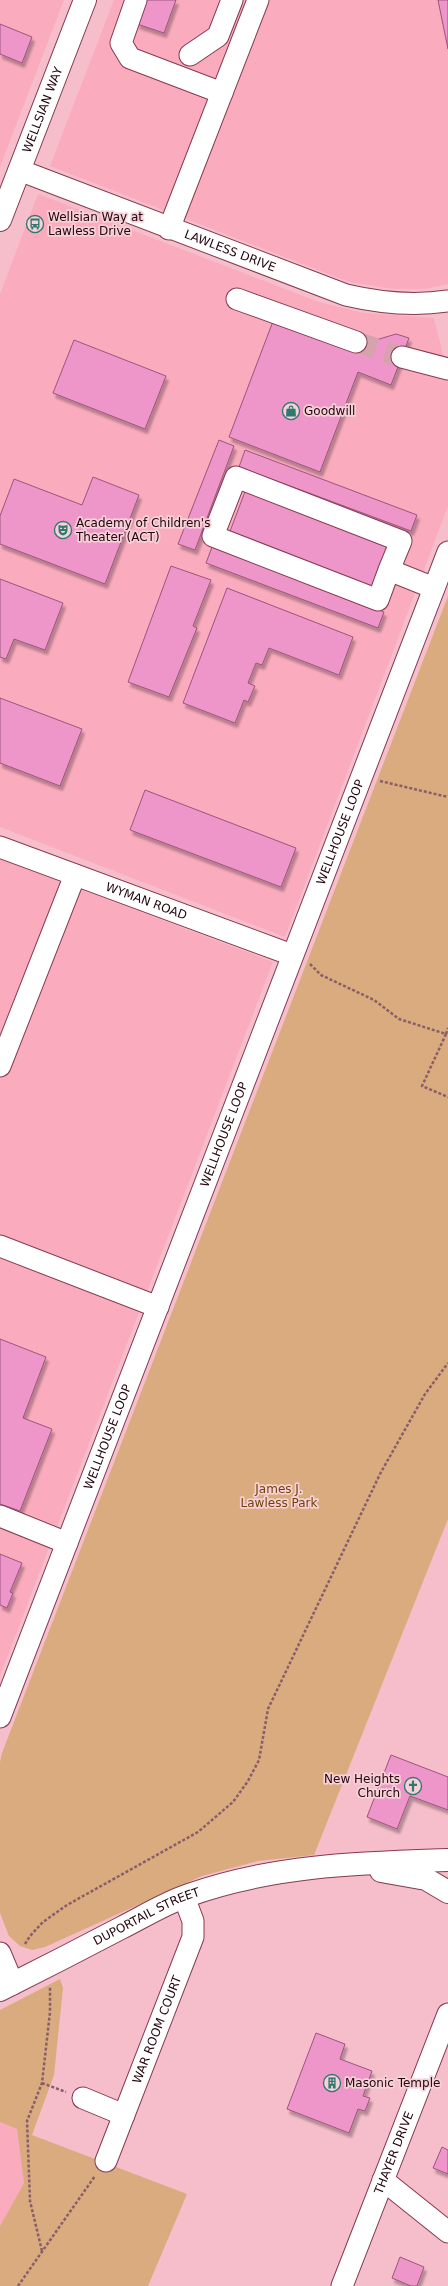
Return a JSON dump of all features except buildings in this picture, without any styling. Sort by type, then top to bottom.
[{"type":"main road","name":"WELLSIAN WAY","points":[[0,220],[5,191],[19,170],[85,0]]},
{"type":"main road","name":"DUPORTAIL STREET","points":[[6,1987],[184,1897],[255,1876],[363,1862],[448,1860]]},
{"type":"main road","name":"DUPORTAIL STREET","points":[[302,1870],[344,1868],[384,1871],[426,1879],[448,1892]]},
{"type":"street","points":[[136,0],[120,43],[130,58],[222,93]]},
{"type":"street","points":[[190,54],[218,36],[232,0]]},
{"type":"street","points":[[169,229],[258,0]]},
{"type":"street","name":"LAWLESS DRIVE","points":[[19,170],[169,229],[346,295],[365,300],[403,304],[448,302]]},
{"type":"street","points":[[238,299],[356,342]]},
{"type":"street","points":[[402,357],[448,369]]},
{"type":"street","points":[[236,477],[401,541],[390,570],[378,600],[213,536],[236,477]]},
{"type":"street","name":"WELLHOUSE LOOP","points":[[0,1716],[448,552]]},
{"type":"street","points":[[390,570],[434,588]]},
{"type":"street","name":"WYMAN ROAD","points":[[0,847],[292,955]]},
{"type":"street","points":[[0,1066],[75,875]]},
{"type":"street","points":[[0,1246],[158,1307]]},
{"type":"street","points":[[0,1516],[67,1543]]},
{"type":"street","name":"WAR ROOM COURT","points":[[106,2161],[193,1937],[192,1917],[184,1897]]},
{"type":"street","points":[[0,1953],[6,1987]]},
{"type":"street","name":"THAYER DRIVE","points":[[342,2286],[447,2013]]},
{"type":"street","points":[[83,2098],[124,2115]]},
{"type":"street","points":[[383,2180],[448,2232]]},
{"type":"path","points":[[363,772],[383,782],[448,797]]},
{"type":"path","points":[[292,955],[307,962],[321,975],[374,1000],[399,1019],[446,1034]]},
{"type":"path","points":[[448,1028],[422,1086],[448,1097]]},
{"type":"path","points":[[25,1944],[43,1922],[68,1905],[198,1832],[233,1802],[248,1782],[259,1760],[268,1709],[377,1481],[425,1394],[448,1363]]},
{"type":"path","points":[[42,2251],[30,2201],[27,2121],[42,2083],[50,2012],[50,1986]]},
{"type":"path","points":[[42,2083],[83,2098]]},
{"type":"path","points":[[18,2286],[106,2161]]},
{"type":"shaded area","points":[[0,0],[64,0],[0,167]]},
{"type":"shaded area","points":[[114,0],[448,0],[448,284],[426,289],[393,289],[349,282],[50,166]]},
{"type":"shaded area","points":[[38,194],[319,302],[364,313],[434,318],[448,375],[448,506],[285,937],[0,827],[0,294]]},
{"type":"shaded area","points":[[0,859],[273,962],[0,1676]]},
{"type":"shaded area","points":[[0,2122],[17,2129],[24,2183],[0,2226]]},
{"type":"green space","name":"James J. Lawless Park","points":[[448,596],[448,1519],[314,1855],[258,1861],[202,1876],[45,1947],[32,1950],[20,1946],[9,1936],[0,1913],[0,1762],[2,1753]]},
{"type":"green space","points":[[60,1979],[63,1988],[54,2075],[32,2135],[187,2194],[148,2286],[0,2286],[0,2226],[24,2183],[17,2129],[0,2122],[0,2010]]},
{"type":"tunnel","points":[[356,342],[402,357]]},
{"type":"place","name":"Wellsian Way at Lawless Drive","points":[[35,224]]},
{"type":"place","name":"Goodwill","points":[[291,411]]},
{"type":"place","name":"Academy of Children's Theater (ACT)","points":[[63,530]]},
{"type":"place","name":"New Heights Church","points":[[413,1786]]},
{"type":"place","name":"Masonic Temple","points":[[332,2083]]}]
